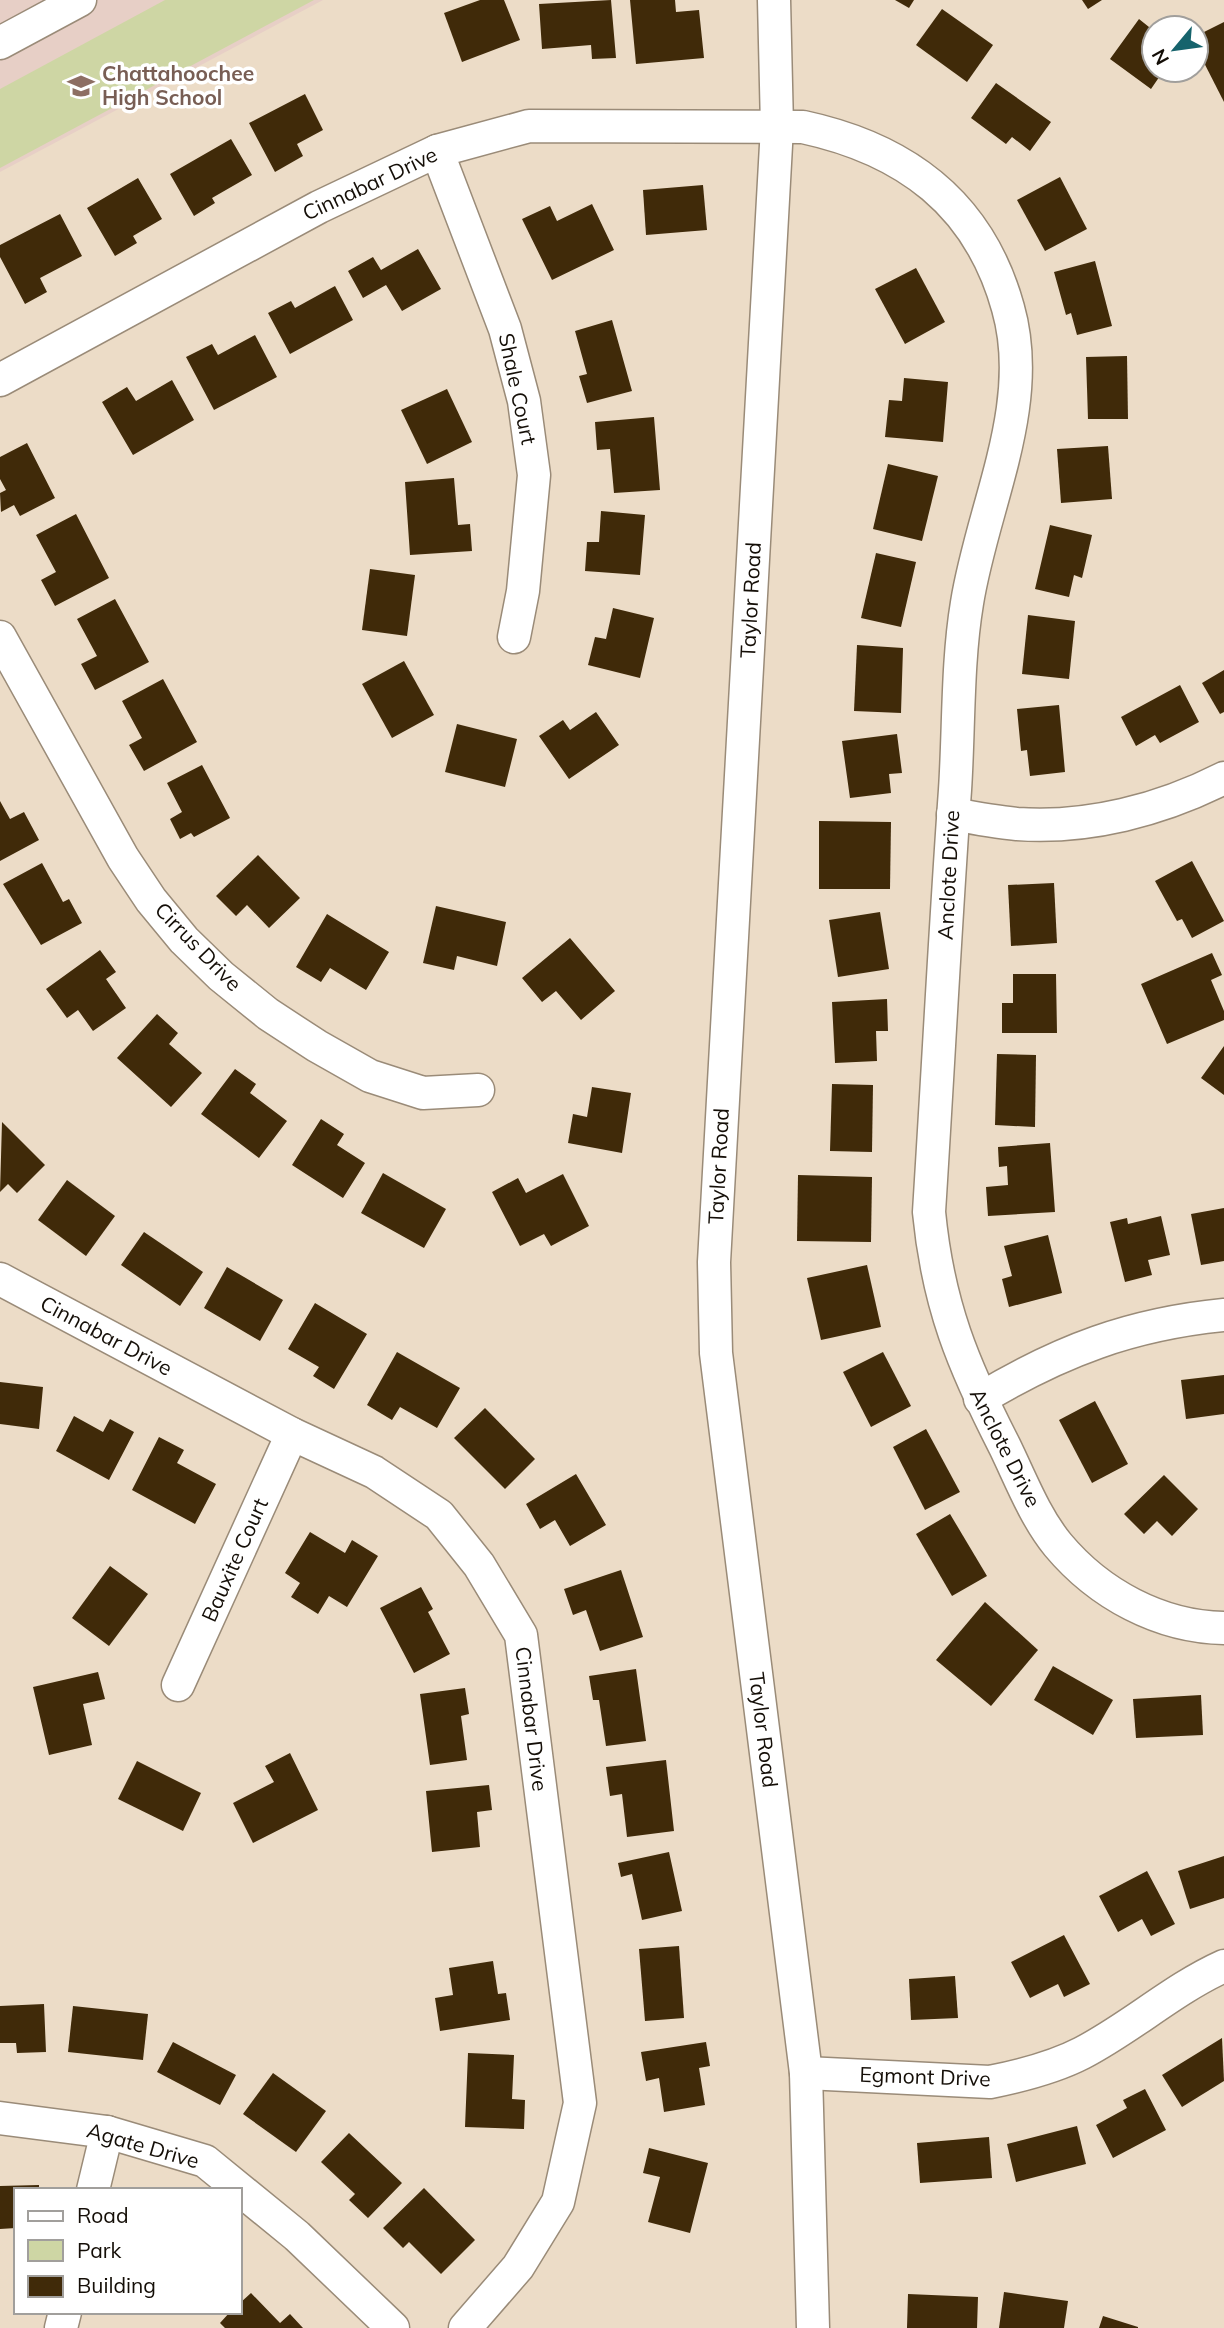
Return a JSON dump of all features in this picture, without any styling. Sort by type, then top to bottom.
[{"type":"street","points":[[0,43],[80,0]]},
{"type":"street","name":"Taylor Road","points":[[774,0],[777,127],[714,1275],[716,1353],[806,2073],[813,2328]]},
{"type":"street","name":"Cinnabar Drive","points":[[0,380],[308,213],[438,151],[529,126],[777,127]]},
{"type":"street","name":"Anclote Drive","points":[[777,127],[803,127],[847,136],[883,151],[919,174],[948,200],[975,234],[994,268],[1009,308],[1016,351],[1015,398],[967,604],[929,1212],[934,1261],[945,1309],[960,1356],[980,1399],[1038,1513],[1058,1544],[1094,1581],[1145,1612],[1180,1623],[1224,1628]]},
{"type":"street","name":"Shale Court","points":[[438,151],[505,330],[524,401],[534,475],[523,591],[514,637]]},
{"type":"street","name":"Cirrus Drive","points":[[0,637],[130,868],[151,900],[184,940],[221,976],[268,1014],[370,1076],[423,1093],[478,1090]]},
{"type":"street","points":[[953,814],[1018,824],[1090,822],[1154,808],[1221,786]]},
{"type":"street","name":"Cinnabar Drive","points":[[0,1279],[292,1434],[374,1472],[439,1515],[479,1564],[521,1635],[580,2103],[558,2202],[518,2267],[465,2328]]},
{"type":"street","points":[[980,1399],[1032,1368],[1079,1347],[1127,1331],[1186,1318],[1224,1315]]},
{"type":"street","name":"Bauxite Court","points":[[178,1685],[292,1434]]},
{"type":"street","name":"Egmont Drive","points":[[806,2073],[990,2081],[1014,2077],[1082,2053],[1194,1979],[1224,1966]]},
{"type":"street","name":"Agate Drive","points":[[0,2118],[107,2132],[205,2161],[238,2188]]},
{"type":"street","points":[[93,2188],[107,2132]]},
{"type":"street","name":"Agate Drive","points":[[242,2191],[297,2236],[393,2328]]},
{"type":"shaded area","name":"Chattahoochee High School","points":[[0,0],[323,0],[0,172]]},
{"type":"green space","name":"Chattahoochee High School","points":[[165,0],[314,0],[0,168],[0,89]]},
{"type":"building","points":[[480,0],[504,0],[520,40],[462,62],[444,13]]},
{"type":"building","points":[[611,0],[616,58],[592,59],[591,45],[542,49],[539,4]]},
{"type":"building","points":[[630,0],[675,0],[676,12],[699,10],[704,58],[636,64]]},
{"type":"building","points":[[895,0],[914,0],[909,8]]},
{"type":"building","points":[[1082,0],[1102,0],[1088,9]]},
{"type":"building","points":[[942,9],[993,45],[967,82],[916,45]]},
{"type":"building","points":[[1139,19],[1140,81],[1110,59]]},
{"type":"building","points":[[1224,22],[1224,102],[1210,74],[1210,29]]},
{"type":"building","points":[[996,83],[1051,122],[1030,151],[1012,137],[1006,144],[971,118]]},
{"type":"building","points":[[305,94],[323,130],[297,144],[303,156],[275,172],[249,123]]},
{"type":"building","points":[[231,139],[252,175],[212,198],[215,203],[194,216],[170,174]]},
{"type":"building","points":[[1060,177],[1087,229],[1045,251],[1017,200]]},
{"type":"building","points":[[138,178],[162,219],[133,236],[137,243],[115,256],[87,208]]},
{"type":"building","points":[[703,185],[707,230],[646,235],[643,190]]},
{"type":"building","points":[[592,204],[614,250],[552,280],[522,219],[550,206],[557,221]]},
{"type":"building","points":[[60,214],[82,256],[40,278],[47,292],[25,304],[0,257],[0,245]]},
{"type":"building","points":[[418,249],[441,289],[402,311],[386,285],[363,298],[348,271],[373,257],[381,270]]},
{"type":"building","points":[[1095,261],[1112,326],[1077,335],[1071,313],[1066,315],[1054,272]]},
{"type":"building","points":[[916,268],[945,322],[905,344],[875,289]]},
{"type":"building","points":[[335,286],[353,320],[290,354],[268,313],[291,301],[295,308]]},
{"type":"building","points":[[612,320],[632,391],[587,403],[579,376],[587,374],[575,331]]},
{"type":"building","points":[[255,335],[277,377],[214,410],[186,357],[212,344],[218,355]]},
{"type":"building","points":[[1127,356],[1128,419],[1088,419],[1086,357]]},
{"type":"building","points":[[904,378],[948,382],[943,442],[885,437],[889,400],[902,401]]},
{"type":"building","points":[[172,380],[194,420],[133,455],[102,402],[127,387],[136,401]]},
{"type":"building","points":[[447,389],[472,442],[427,464],[401,410]]},
{"type":"building","points":[[654,417],[660,490],[614,493],[610,449],[597,450],[595,422]]},
{"type":"building","points":[[27,443],[55,498],[20,516],[14,505],[1,512],[0,493],[6,490],[0,479],[0,457]]},
{"type":"building","points":[[1108,446],[1112,499],[1061,503],[1057,449]]},
{"type":"building","points":[[888,464],[938,476],[922,541],[873,529]]},
{"type":"building","points":[[454,478],[458,525],[470,524],[472,551],[410,555],[405,482]]},
{"type":"building","points":[[601,511],[645,515],[640,575],[585,571],[587,542],[599,542]]},
{"type":"building","points":[[76,514],[109,578],[55,606],[41,580],[56,572],[36,535]]},
{"type":"building","points":[[1050,525],[1092,535],[1082,578],[1074,575],[1069,597],[1035,589]]},
{"type":"building","points":[[876,553],[916,562],[901,627],[861,618]]},
{"type":"building","points":[[370,569],[415,575],[407,636],[362,630]]},
{"type":"building","points":[[115,599],[149,662],[95,690],[81,664],[97,656],[77,619]]},
{"type":"building","points":[[613,608],[654,618],[640,678],[588,665],[595,637],[606,639]]},
{"type":"building","points":[[1028,615],[1075,621],[1069,679],[1022,674]]},
{"type":"building","points":[[857,645],[903,648],[901,713],[854,711]]},
{"type":"building","points":[[404,661],[434,715],[392,738],[362,684]]},
{"type":"building","points":[[1224,670],[1224,712],[1220,714],[1202,683]]},
{"type":"building","points":[[163,679],[197,742],[144,771],[129,745],[142,738],[122,701]]},
{"type":"building","points":[[1180,685],[1199,722],[1160,743],[1155,735],[1136,746],[1121,717]]},
{"type":"building","points":[[1059,705],[1065,772],[1030,776],[1027,750],[1021,751],[1017,709]]},
{"type":"building","points":[[596,712],[619,745],[569,779],[539,736],[563,720],[570,730]]},
{"type":"building","points":[[457,724],[517,739],[505,787],[445,772]]},
{"type":"building","points":[[897,734],[902,773],[889,774],[891,793],[850,798],[842,741]]},
{"type":"building","points":[[202,765],[230,818],[194,837],[191,833],[180,839],[170,819],[182,812],[167,783]]},
{"type":"building","points":[[0,801],[10,819],[24,812],[39,840],[0,861]]},
{"type":"building","points":[[819,821],[891,822],[890,889],[819,889]]},
{"type":"building","points":[[258,855],[300,898],[269,928],[247,905],[236,916],[216,896]]},
{"type":"building","points":[[1192,861],[1224,921],[1192,938],[1182,919],[1177,921],[1155,881]]},
{"type":"building","points":[[42,863],[63,902],[69,899],[82,923],[41,945],[3,884]]},
{"type":"building","points":[[1054,883],[1057,943],[1011,946],[1008,885]]},
{"type":"building","points":[[436,906],[506,922],[497,966],[457,956],[454,970],[423,963]]},
{"type":"building","points":[[880,912],[889,969],[838,977],[829,920]]},
{"type":"building","points":[[327,914],[389,952],[366,990],[330,968],[321,982],[296,967]]},
{"type":"building","points":[[570,938],[615,991],[581,1020],[556,991],[542,1002],[522,978]]},
{"type":"building","points":[[100,950],[116,972],[106,979],[126,1008],[93,1031],[78,1010],[67,1018],[46,989]]},
{"type":"building","points":[[1212,953],[1222,975],[1211,980],[1224,1011],[1224,1020],[1167,1044],[1141,984]]},
{"type":"building","points":[[1013,974],[1056,974],[1057,1033],[1002,1033],[1002,1003],[1013,1003]]},
{"type":"building","points":[[887,999],[888,1031],[876,1031],[877,1061],[835,1063],[832,1002]]},
{"type":"building","points":[[157,1014],[178,1033],[169,1044],[202,1073],[171,1107],[117,1058]]},
{"type":"building","points":[[1224,1046],[1224,1095],[1201,1078]]},
{"type":"building","points":[[997,1054],[1036,1055],[1035,1127],[995,1125]]},
{"type":"building","points":[[235,1069],[256,1084],[250,1093],[287,1121],[259,1158],[201,1114]]},
{"type":"building","points":[[832,1084],[873,1085],[872,1152],[830,1151]]},
{"type":"building","points":[[592,1087],[631,1093],[622,1153],[568,1143],[573,1114],[587,1117]]},
{"type":"building","points":[[321,1119],[344,1134],[337,1145],[365,1163],[343,1198],[292,1165]]},
{"type":"building","points":[[2,1122],[45,1165],[17,1193],[8,1184],[0,1192]]},
{"type":"building","points":[[1050,1143],[1055,1212],[988,1216],[986,1187],[1008,1185],[1007,1166],[999,1167],[998,1147]]},
{"type":"building","points":[[383,1173],[446,1209],[424,1248],[361,1213]]},
{"type":"building","points":[[563,1174],[589,1226],[551,1246],[544,1234],[520,1246],[492,1192],[518,1178],[526,1193]]},
{"type":"building","points":[[798,1175],[872,1177],[871,1242],[797,1241]]},
{"type":"building","points":[[67,1180],[115,1216],[86,1256],[38,1220]]},
{"type":"building","points":[[1224,1208],[1224,1261],[1201,1265],[1191,1214]]},
{"type":"building","points":[[1161,1216],[1170,1255],[1148,1260],[1152,1275],[1125,1282],[1110,1222],[1127,1218],[1128,1224]]},
{"type":"building","points":[[144,1232],[203,1272],[180,1306],[121,1265]]},
{"type":"building","points":[[1048,1235],[1062,1293],[1009,1307],[1002,1279],[1012,1276],[1004,1246]]},
{"type":"building","points":[[867,1265],[881,1327],[821,1340],[807,1278]]},
{"type":"building","points":[[227,1267],[283,1300],[260,1341],[204,1308]]},
{"type":"building","points":[[315,1303],[367,1334],[334,1389],[313,1376],[319,1367],[288,1349]]},
{"type":"building","points":[[397,1352],[460,1388],[437,1428],[400,1407],[392,1420],[367,1405]]},
{"type":"building","points":[[883,1352],[911,1406],[871,1427],[843,1372]]},
{"type":"building","points":[[1224,1375],[1224,1414],[1186,1419],[1181,1380]]},
{"type":"building","points":[[0,1382],[43,1387],[39,1429],[0,1424]]},
{"type":"building","points":[[1095,1401],[1128,1464],[1092,1483],[1059,1420]]},
{"type":"building","points":[[485,1408],[535,1459],[505,1489],[454,1438]]},
{"type":"building","points":[[74,1416],[103,1432],[110,1419],[134,1432],[109,1480],[56,1451]]},
{"type":"building","points":[[926,1429],[960,1492],[925,1510],[893,1447]]},
{"type":"building","points":[[159,1437],[184,1450],[177,1463],[216,1484],[195,1524],[132,1490]]},
{"type":"building","points":[[576,1474],[606,1525],[570,1546],[555,1520],[540,1529],[526,1504]]},
{"type":"building","points":[[1164,1475],[1198,1509],[1172,1536],[1157,1521],[1144,1534],[1124,1514]]},
{"type":"building","points":[[950,1514],[987,1576],[952,1596],[916,1534]]},
{"type":"building","points":[[310,1532],[345,1553],[352,1540],[378,1556],[347,1607],[329,1596],[318,1614],[291,1597],[300,1583],[285,1573]]},
{"type":"building","points":[[110,1566],[148,1594],[109,1646],[72,1618]]},
{"type":"building","points":[[621,1570],[643,1637],[600,1651],[586,1610],[573,1615],[564,1589]]},
{"type":"building","points":[[421,1587],[433,1609],[428,1612],[450,1654],[414,1673],[380,1608]]},
{"type":"building","points":[[985,1602],[1038,1650],[991,1706],[936,1660]]},
{"type":"building","points":[[1053,1666],[1113,1700],[1093,1735],[1034,1700]]},
{"type":"building","points":[[636,1669],[646,1741],[606,1746],[599,1700],[593,1700],[589,1676]]},
{"type":"building","points":[[98,1672],[105,1699],[83,1704],[92,1745],[49,1755],[33,1687]]},
{"type":"building","points":[[465,1688],[469,1714],[461,1716],[467,1760],[430,1765],[420,1694]]},
{"type":"building","points":[[1201,1695],[1203,1735],[1136,1738],[1133,1699]]},
{"type":"building","points":[[290,1753],[318,1810],[253,1843],[233,1803],[274,1782],[265,1766]]},
{"type":"building","points":[[666,1760],[674,1831],[627,1837],[622,1794],[610,1796],[606,1767]]},
{"type":"building","points":[[137,1761],[201,1793],[183,1831],[118,1799]]},
{"type":"building","points":[[489,1785],[492,1810],[477,1812],[480,1847],[432,1852],[426,1791]]},
{"type":"building","points":[[669,1852],[682,1911],[642,1920],[632,1874],[621,1877],[618,1863]]},
{"type":"building","points":[[1224,1856],[1224,1898],[1190,1909],[1178,1871]]},
{"type":"building","points":[[1147,1871],[1175,1924],[1151,1936],[1142,1919],[1118,1932],[1099,1896]]},
{"type":"building","points":[[1064,1935],[1090,1984],[1064,1997],[1058,1984],[1030,1998],[1011,1962]]},
{"type":"building","points":[[679,1946],[684,2018],[645,2021],[639,1949]]},
{"type":"building","points":[[493,1961],[498,1994],[506,1993],[510,2020],[440,2031],[435,1998],[453,1995],[449,1968]]},
{"type":"building","points":[[955,1976],[958,2018],[911,2020],[909,1979]]},
{"type":"building","points":[[44,2004],[46,2052],[17,2053],[16,2043],[0,2043],[0,2006]]},
{"type":"building","points":[[73,2006],[148,2014],[143,2060],[68,2052]]},
{"type":"building","points":[[1222,2038],[1224,2081],[1182,2107],[1162,2075]]},
{"type":"building","points":[[173,2042],[236,2075],[220,2105],[157,2072]]},
{"type":"building","points":[[706,2042],[710,2066],[699,2068],[705,2105],[664,2112],[659,2078],[646,2081],[641,2052]]},
{"type":"building","points":[[468,2053],[514,2055],[512,2099],[525,2100],[524,2129],[465,2127]]},
{"type":"building","points":[[273,2073],[326,2111],[296,2152],[243,2114]]},
{"type":"building","points":[[1145,2089],[1166,2130],[1113,2158],[1096,2125],[1127,2108],[1123,2100]]},
{"type":"building","points":[[1077,2126],[1086,2164],[1016,2182],[1007,2144]]},
{"type":"building","points":[[349,2133],[402,2183],[368,2218],[349,2200],[355,2194],[321,2162]]},
{"type":"building","points":[[989,2137],[992,2178],[920,2183],[917,2143]]},
{"type":"building","points":[[649,2148],[708,2163],[690,2233],[648,2222],[660,2177],[643,2173]]},
{"type":"building","points":[[39,2185],[39,2188],[14,2188],[14,2228],[0,2229],[0,2186]]},
{"type":"building","points":[[424,2188],[475,2240],[441,2274],[409,2242],[403,2248],[383,2228]]},
{"type":"building","points":[[1004,2292],[1068,2301],[1064,2328],[999,2328]]},
{"type":"building","points":[[251,2293],[280,2323],[290,2314],[303,2328],[225,2328],[220,2323],[228,2314],[242,2314],[242,2301]]},
{"type":"building","points":[[908,2294],[978,2297],[977,2328],[907,2328]]},
{"type":"building","points":[[1103,2316],[1138,2327],[1138,2328],[1099,2328]]},
{"type":"place","name":"Chattahoochee High School","points":[[81,86]]}]
